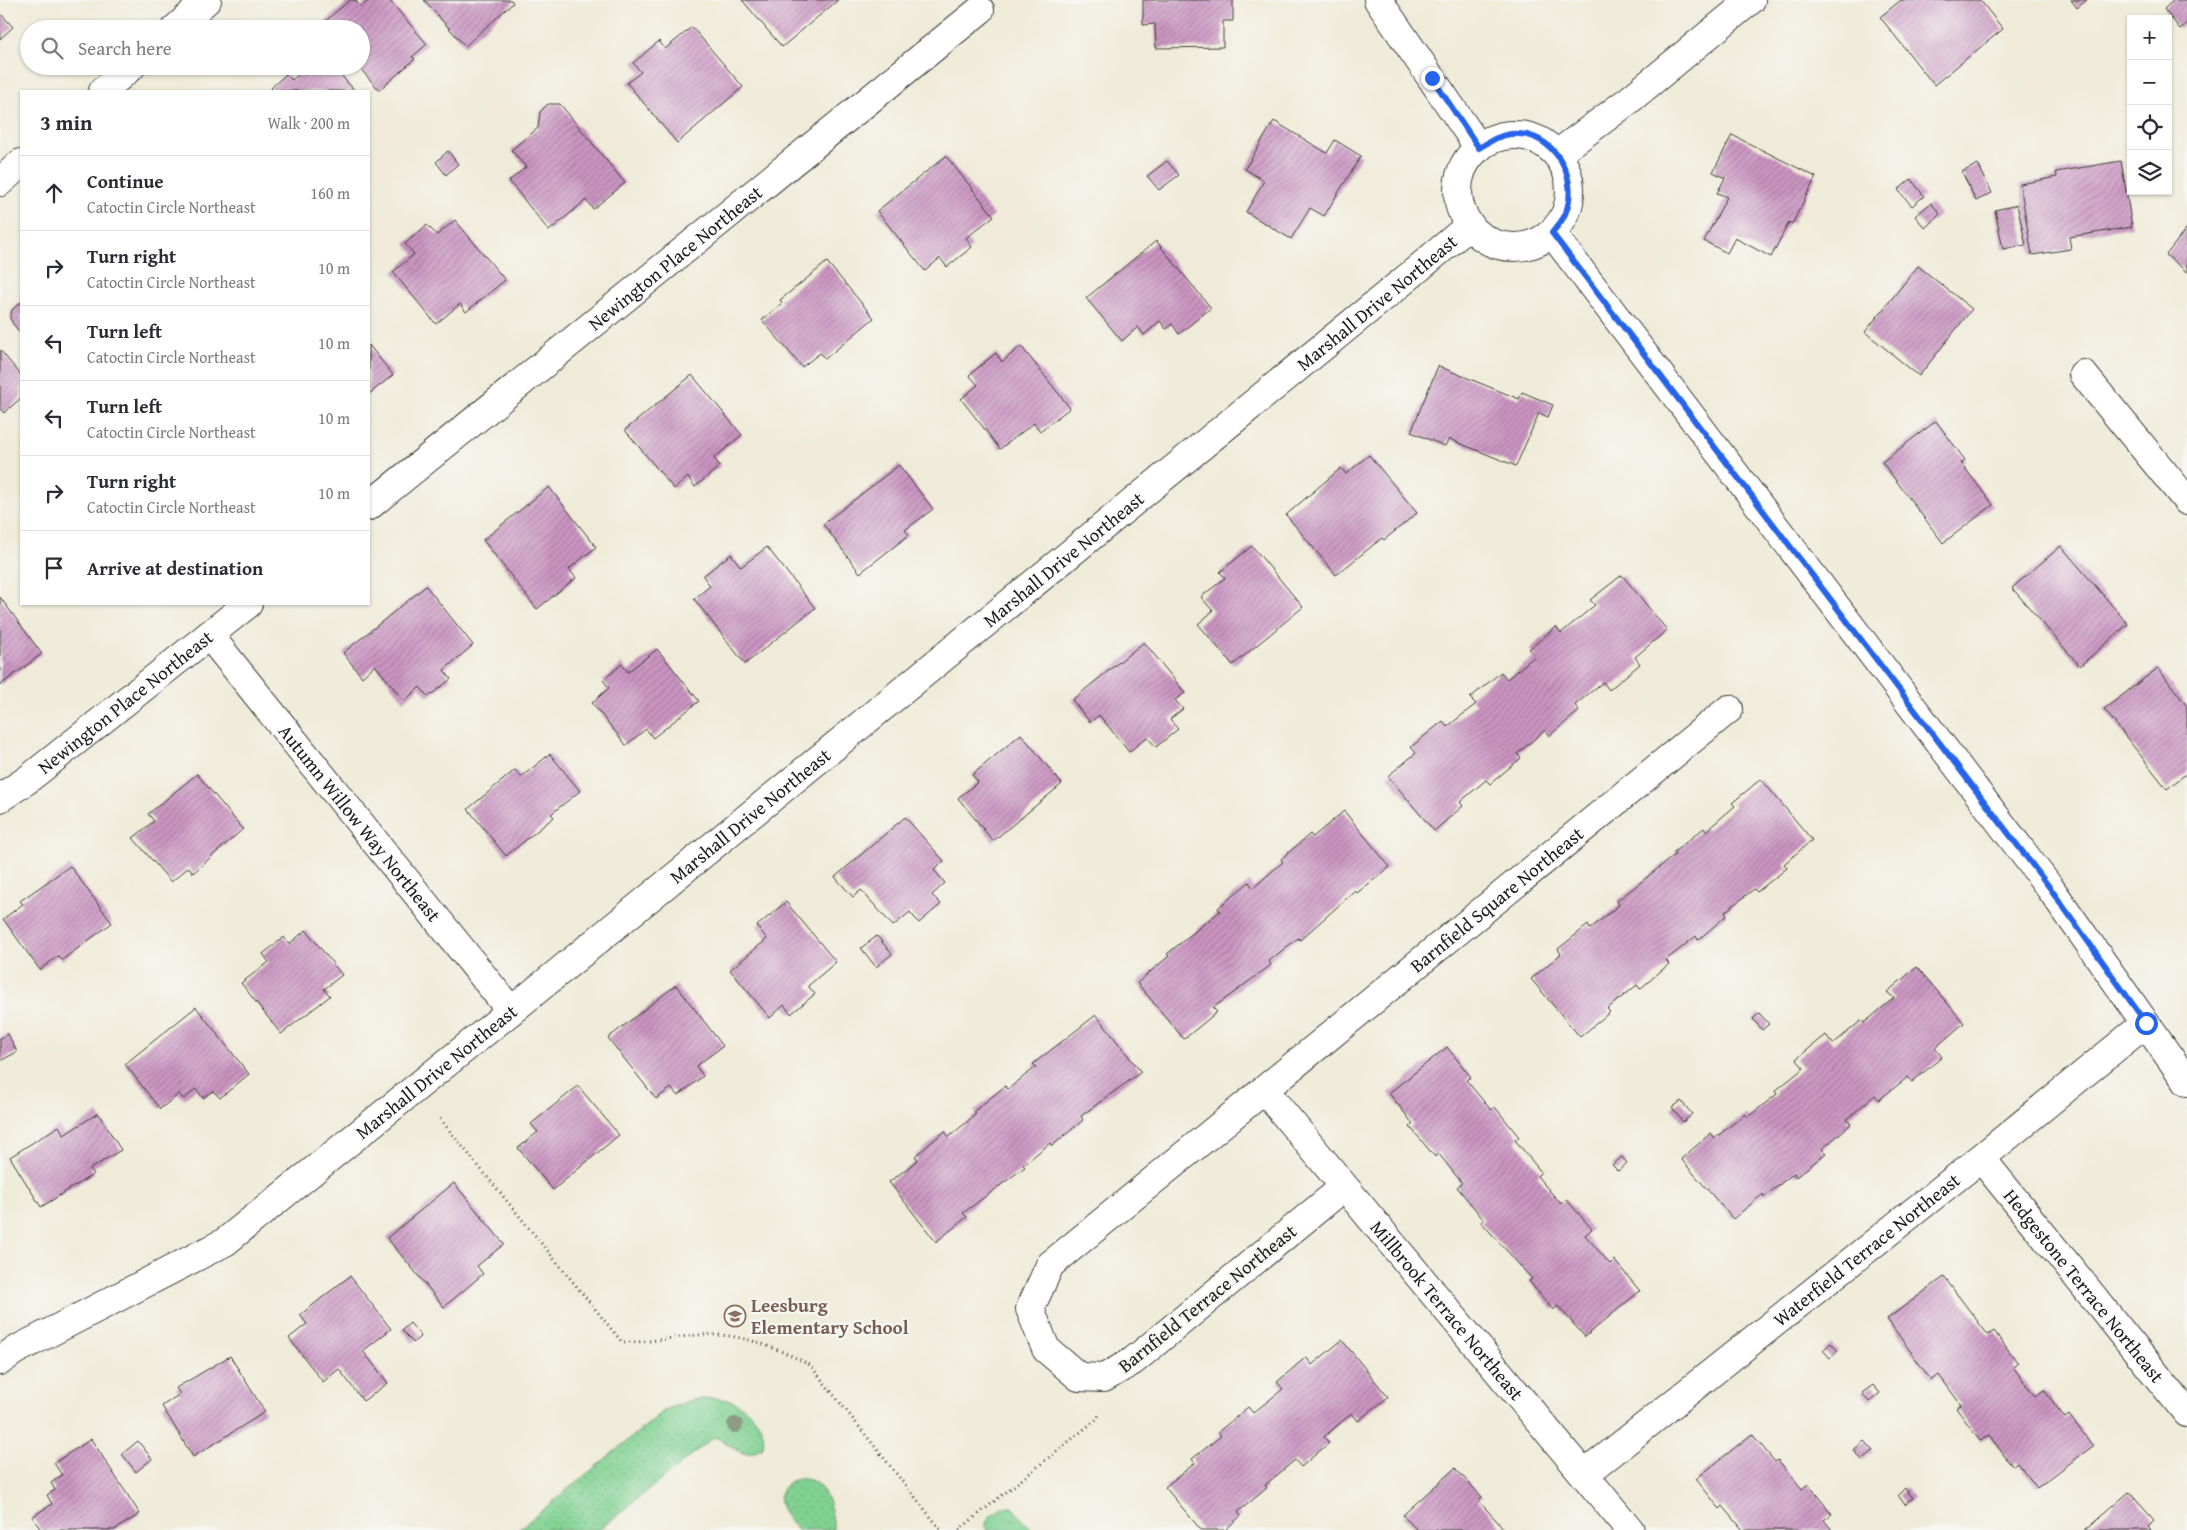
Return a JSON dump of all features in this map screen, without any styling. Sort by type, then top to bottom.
[{"type":"street","points":[[184,20],[207,0]]},
{"type":"street","points":[[1378,0],[1479,148]]},
{"type":"street","points":[[1557,154],[1628,101],[1751,0]]},
{"type":"street","name":"Newington Place Northeast","points":[[370,505],[980,10]]},
{"type":"street","points":[[104,90],[122,75]]},
{"type":"street","points":[[1511,134],[1528,136],[1544,143],[1557,154],[1568,173],[1571,195],[1565,216],[1552,233],[1532,245],[1508,247],[1487,240],[1470,225],[1460,206],[1458,184],[1465,164],[1479,148],[1494,139],[1511,134]]},
{"type":"street","points":[[0,182],[20,164]]},
{"type":"street","name":"Marshall Drive Northeast","points":[[0,1361],[23,1347],[225,1242],[511,1011],[1470,225]]},
{"type":"street","points":[[1552,233],[2050,888],[2187,1082]]},
{"type":"street","points":[[2083,374],[2187,501]]},
{"type":"street","name":"Newington Place Northeast","points":[[0,798],[27,780],[247,605]]},
{"type":"street","name":"Autumn Willow Way Northeast","points":[[209,635],[511,1011]]},
{"type":"street","name":"Barnfield Square Northeast","points":[[1264,1091],[1729,710]]},
{"type":"street","name":"Waterfield Terrace Northeast","points":[[1585,1474],[1981,1158],[2146,1023]]},
{"type":"street","name":"Millbrook Terrace Northeast","points":[[1264,1091],[1630,1530]]},
{"type":"street","name":"Barnfield Terrace Northeast","points":[[1264,1091],[1050,1265],[1030,1310],[1046,1349],[1079,1377],[1104,1378],[1134,1361],[1344,1187]]},
{"type":"street","name":"Hedgestone Terrace Northeast","points":[[1981,1158],[2187,1413]]},
{"type":"path","points":[[440,1118],[622,1342],[645,1342],[700,1335],[738,1337],[779,1349],[810,1365],[941,1530]]},
{"type":"path","points":[[959,1530],[1098,1418],[1104,1378]]},
{"type":"green space","points":[[712,1398],[732,1401],[752,1414],[761,1427],[763,1434],[764,1442],[762,1449],[747,1453],[741,1452],[714,1437],[599,1530],[518,1530],[665,1410],[691,1400]]},
{"type":"green space","points":[[798,1478],[810,1480],[821,1488],[831,1509],[833,1530],[797,1530],[786,1516],[782,1509],[780,1496],[782,1490],[788,1484]]},
{"type":"green space","points":[[1003,1507],[1012,1507],[1032,1530],[986,1530],[985,1526],[989,1517]]},
{"type":"building","points":[[350,0],[355,0],[361,7],[369,0],[389,0],[427,44],[412,57],[415,59],[379,90],[366,75],[370,75],[370,20],[327,20]]},
{"type":"building","points":[[424,0],[511,0],[513,3],[465,46]]},
{"type":"building","points":[[742,0],[838,0],[782,47]]},
{"type":"building","points":[[1143,0],[1233,0],[1233,21],[1223,21],[1223,47],[1156,48],[1155,24],[1143,25]]},
{"type":"building","points":[[1901,0],[1914,0],[1915,2],[1917,0],[1980,0],[2003,29],[1934,85],[1880,17]]},
{"type":"building","points":[[2071,0],[2087,0],[2077,8]]},
{"type":"building","points":[[2174,0],[2187,0],[2187,23],[2180,29],[2172,19],[2172,15],[2169,15],[2164,9]]},
{"type":"building","points":[[0,13],[13,27],[0,39]]},
{"type":"building","points":[[692,27],[743,87],[677,143],[627,83],[641,72],[633,63],[659,41],[665,49]]},
{"type":"building","points":[[285,75],[292,80],[298,75],[341,75],[354,90],[273,90],[271,88]]},
{"type":"building","points":[[548,104],[560,104],[625,183],[593,209],[586,200],[549,231],[509,181],[526,167],[511,150],[538,128],[540,112]]},
{"type":"building","points":[[1274,121],[1327,153],[1335,140],[1361,156],[1324,216],[1310,208],[1291,239],[1246,212],[1264,181],[1245,169]]},
{"type":"building","points":[[1732,135],[1816,177],[1792,224],[1789,222],[1771,257],[1735,238],[1727,253],[1704,241],[1727,197],[1717,193],[1725,178],[1713,172]]},
{"type":"building","points":[[448,151],[458,164],[446,175],[436,162]]},
{"type":"building","points":[[946,156],[994,216],[966,238],[972,247],[947,267],[940,258],[925,271],[877,211]]},
{"type":"building","points":[[1167,161],[1179,175],[1159,190],[1147,176]]},
{"type":"building","points":[[2121,161],[2132,227],[2069,237],[2071,249],[2032,255],[2020,184],[2057,177],[2056,172]]},
{"type":"building","points":[[1978,164],[1992,193],[1976,201],[1962,172]]},
{"type":"building","points":[[1911,179],[1924,196],[1912,206],[1898,190]]},
{"type":"building","points":[[1931,203],[1940,214],[1925,228],[1915,216]]},
{"type":"building","points":[[2017,205],[2026,245],[2003,249],[1995,210]]},
{"type":"building","points":[[455,220],[505,280],[466,312],[460,304],[436,324],[393,272],[414,254],[405,244],[427,225],[437,235]]},
{"type":"building","points":[[2187,228],[2187,272],[2166,255]]},
{"type":"building","points":[[1156,241],[1211,308],[1179,334],[1172,324],[1166,329],[1160,321],[1144,335],[1138,327],[1122,341],[1086,298]]},
{"type":"building","points":[[827,262],[874,318],[825,359],[820,353],[802,367],[762,320],[782,303],[780,300]]},
{"type":"building","points":[[1918,266],[1972,309],[1919,376],[1865,332]]},
{"type":"building","points":[[20,303],[20,333],[10,318],[12,310]]},
{"type":"building","points":[[370,346],[393,375],[370,393]]},
{"type":"building","points":[[1021,346],[1070,408],[1040,431],[1034,423],[1000,449],[961,399],[978,385],[969,375],[996,353],[1002,362]]},
{"type":"building","points":[[0,350],[20,374],[20,399],[4,413],[0,409]]},
{"type":"building","points":[[1438,366],[1519,399],[1522,392],[1553,405],[1548,417],[1539,413],[1516,466],[1449,439],[1445,446],[1411,432]]},
{"type":"building","points":[[692,375],[742,435],[714,458],[720,466],[695,487],[688,477],[674,489],[625,430]]},
{"type":"building","points":[[1936,421],[1965,460],[1961,463],[1993,505],[1943,543],[1882,462]]},
{"type":"building","points":[[1369,455],[1417,513],[1336,575],[1286,515],[1341,468],[1346,474]]},
{"type":"building","points":[[899,465],[933,509],[905,530],[909,535],[860,573],[823,524]]},
{"type":"building","points":[[549,487],[596,547],[569,569],[576,578],[537,609],[483,540]]},
{"type":"building","points":[[1252,546],[1303,607],[1233,665],[1198,624],[1213,611],[1201,597],[1225,578],[1220,572]]},
{"type":"building","points":[[2061,546],[2128,624],[2080,666],[2012,588]]},
{"type":"building","points":[[767,547],[815,608],[745,664],[694,599],[710,586],[703,576],[731,554],[741,567]]},
{"type":"building","points":[[1622,575],[1667,630],[1635,657],[1640,664],[1609,690],[1603,682],[1575,705],[1579,711],[1549,736],[1545,730],[1517,754],[1521,758],[1490,784],[1486,780],[1460,802],[1463,806],[1434,831],[1388,776],[1416,753],[1411,747],[1443,721],[1447,727],[1476,704],[1470,698],[1501,672],[1507,679],[1535,656],[1529,649],[1556,627],[1561,633],[1595,605],[1590,600]]},
{"type":"building","points":[[426,586],[473,645],[444,670],[451,679],[428,697],[420,687],[404,701],[375,665],[362,677],[343,653]]},
{"type":"building","points":[[0,597],[42,654],[0,685]]},
{"type":"building","points":[[1144,642],[1185,693],[1175,700],[1183,709],[1170,719],[1178,729],[1156,747],[1147,737],[1129,752],[1099,715],[1090,722],[1072,700]]},
{"type":"building","points":[[657,649],[699,701],[653,738],[646,729],[626,745],[592,703],[609,688],[603,680],[622,664],[628,672]]},
{"type":"building","points":[[2158,668],[2187,706],[2187,773],[2167,789],[2104,709]]},
{"type":"building","points":[[1021,734],[1062,784],[993,841],[958,798],[978,782],[972,775]]},
{"type":"building","points":[[550,754],[580,791],[551,814],[554,817],[506,856],[468,809],[515,770],[521,777]]},
{"type":"building","points":[[197,774],[243,829],[193,873],[189,867],[171,882],[133,838],[154,821],[148,814]]},
{"type":"building","points":[[1761,779],[1812,840],[1784,864],[1787,868],[1757,892],[1754,889],[1725,912],[1727,915],[1698,940],[1696,936],[1666,960],[1669,964],[1640,989],[1637,985],[1607,1009],[1610,1012],[1580,1037],[1531,979],[1561,954],[1558,949],[1588,925],[1590,929],[1619,905],[1617,901],[1676,854],[1674,852],[1704,828],[1706,831],[1735,806],[1732,803]]},
{"type":"building","points":[[1344,811],[1390,867],[1357,893],[1355,891],[1300,940],[1298,938],[1269,961],[1271,965],[1213,1008],[1217,1012],[1184,1039],[1137,983],[1169,956],[1167,954],[1220,911],[1218,908],[1249,882],[1253,888],[1283,862],[1281,859],[1310,834],[1313,837]]},
{"type":"building","points":[[905,817],[944,861],[934,870],[945,883],[932,895],[941,904],[919,923],[910,912],[893,926],[861,890],[853,897],[835,877]]},
{"type":"building","points":[[70,866],[112,923],[62,960],[58,956],[40,970],[3,919],[23,904],[20,901]]},
{"type":"building","points":[[786,902],[836,962],[808,986],[815,994],[791,1014],[784,1005],[770,1018],[730,970],[767,939],[757,926]]},
{"type":"building","points":[[306,930],[342,975],[324,989],[330,996],[281,1034],[241,983],[269,962],[263,954],[284,937],[289,944]]},
{"type":"building","points":[[877,936],[892,954],[876,967],[861,948]]},
{"type":"building","points":[[1917,967],[1964,1023],[1935,1048],[1942,1057],[1912,1082],[1908,1077],[1879,1100],[1875,1095],[1847,1119],[1851,1124],[1822,1149],[1826,1153],[1796,1177],[1794,1173],[1764,1197],[1763,1194],[1733,1219],[1681,1159],[1711,1133],[1715,1138],[1745,1114],[1748,1117],[1777,1094],[1775,1091],[1804,1068],[1796,1059],[1826,1035],[1833,1044],[1862,1020],[1864,1023],[1894,998],[1887,992]]},
{"type":"building","points":[[676,985],[723,1046],[696,1066],[703,1076],[678,1096],[671,1088],[656,1099],[608,1038]]},
{"type":"building","points":[[196,1007],[249,1074],[220,1098],[213,1091],[203,1098],[196,1089],[184,1099],[179,1094],[160,1109],[125,1064]]},
{"type":"building","points":[[1759,1013],[1769,1024],[1762,1030],[1753,1019]]},
{"type":"building","points":[[1096,1015],[1141,1072],[1081,1116],[1083,1120],[1052,1146],[1050,1143],[1023,1165],[1025,1167],[963,1213],[967,1217],[936,1242],[889,1182],[918,1160],[915,1156],[945,1131],[949,1137],[976,1114],[974,1111],[1005,1086],[1008,1089],[1036,1067],[1033,1064]]},
{"type":"building","points":[[8,1034],[17,1052],[0,1061],[0,1038]]},
{"type":"building","points":[[1447,1047],[1471,1077],[1466,1080],[1491,1110],[1495,1107],[1519,1137],[1515,1140],[1541,1172],[1537,1176],[1561,1204],[1566,1199],[1592,1229],[1585,1235],[1610,1264],[1614,1260],[1640,1291],[1585,1337],[1558,1306],[1553,1310],[1529,1281],[1532,1279],[1481,1222],[1484,1220],[1457,1187],[1462,1183],[1438,1153],[1435,1157],[1410,1127],[1413,1124],[1389,1093]]},
{"type":"building","points":[[578,1086],[619,1135],[553,1190],[518,1148],[538,1132],[531,1124]]},
{"type":"building","points":[[1681,1101],[1692,1114],[1683,1122],[1672,1108]]},
{"type":"building","points":[[98,1113],[121,1150],[90,1169],[94,1174],[41,1207],[10,1157],[59,1126],[64,1135]]},
{"type":"building","points":[[1622,1157],[1627,1163],[1618,1171],[1612,1165]]},
{"type":"building","points":[[454,1183],[504,1244],[477,1266],[483,1274],[444,1307],[387,1238]]},
{"type":"building","points":[[350,1276],[391,1329],[363,1351],[388,1383],[363,1401],[339,1369],[323,1382],[289,1338],[307,1324],[300,1315]]},
{"type":"building","points":[[1944,1277],[1988,1335],[1994,1331],[2018,1363],[2013,1367],[2035,1396],[2044,1390],[2065,1418],[2069,1415],[2093,1446],[2037,1488],[2017,1462],[2012,1466],[1989,1435],[1980,1441],[1956,1408],[1961,1405],[1939,1375],[1931,1380],[1887,1319]]},
{"type":"building","points":[[410,1323],[421,1336],[413,1343],[402,1330]]},
{"type":"building","points":[[1342,1340],[1388,1397],[1358,1421],[1352,1413],[1324,1437],[1329,1443],[1301,1467],[1295,1460],[1265,1485],[1267,1488],[1238,1512],[1241,1516],[1225,1530],[1201,1530],[1165,1487],[1195,1463],[1192,1459],[1221,1436],[1218,1432],[1248,1407],[1253,1413],[1283,1389],[1277,1382],[1306,1357],[1312,1365]]},
{"type":"building","points":[[1831,1343],[1838,1351],[1830,1358],[1823,1350]]},
{"type":"building","points":[[230,1356],[265,1412],[193,1457],[162,1406],[180,1394],[176,1388]]},
{"type":"building","points":[[1873,1385],[1880,1393],[1869,1402],[1862,1393]]},
{"type":"building","points":[[1752,1434],[1775,1462],[1778,1460],[1802,1489],[1808,1484],[1832,1514],[1824,1520],[1832,1530],[1743,1530],[1723,1506],[1720,1509],[1696,1479]]},
{"type":"building","points":[[91,1439],[140,1514],[114,1530],[41,1530],[32,1517],[52,1504],[47,1495],[55,1490],[51,1483],[62,1475],[54,1463]]},
{"type":"building","points":[[138,1441],[152,1459],[136,1472],[122,1454]]},
{"type":"building","points":[[1864,1441],[1873,1451],[1862,1460],[1854,1450]]},
{"type":"building","points":[[1455,1468],[1482,1497],[1478,1500],[1503,1530],[1417,1530],[1403,1515]]},
{"type":"building","points":[[1905,1488],[1913,1498],[1905,1505],[1898,1495]]},
{"type":"building","points":[[2129,1492],[2154,1520],[2148,1526],[2151,1530],[2085,1530]]},
{"type":"place","name":"Leesburg Elementary School","points":[[735,1316]]},
{"type":"route","points":[[1432,78],[1479,148],[1494,139],[1511,134],[1528,136],[1544,143],[1557,154],[1568,173],[1571,195],[1565,216],[1552,233],[2050,888],[2146,1023]]}]
